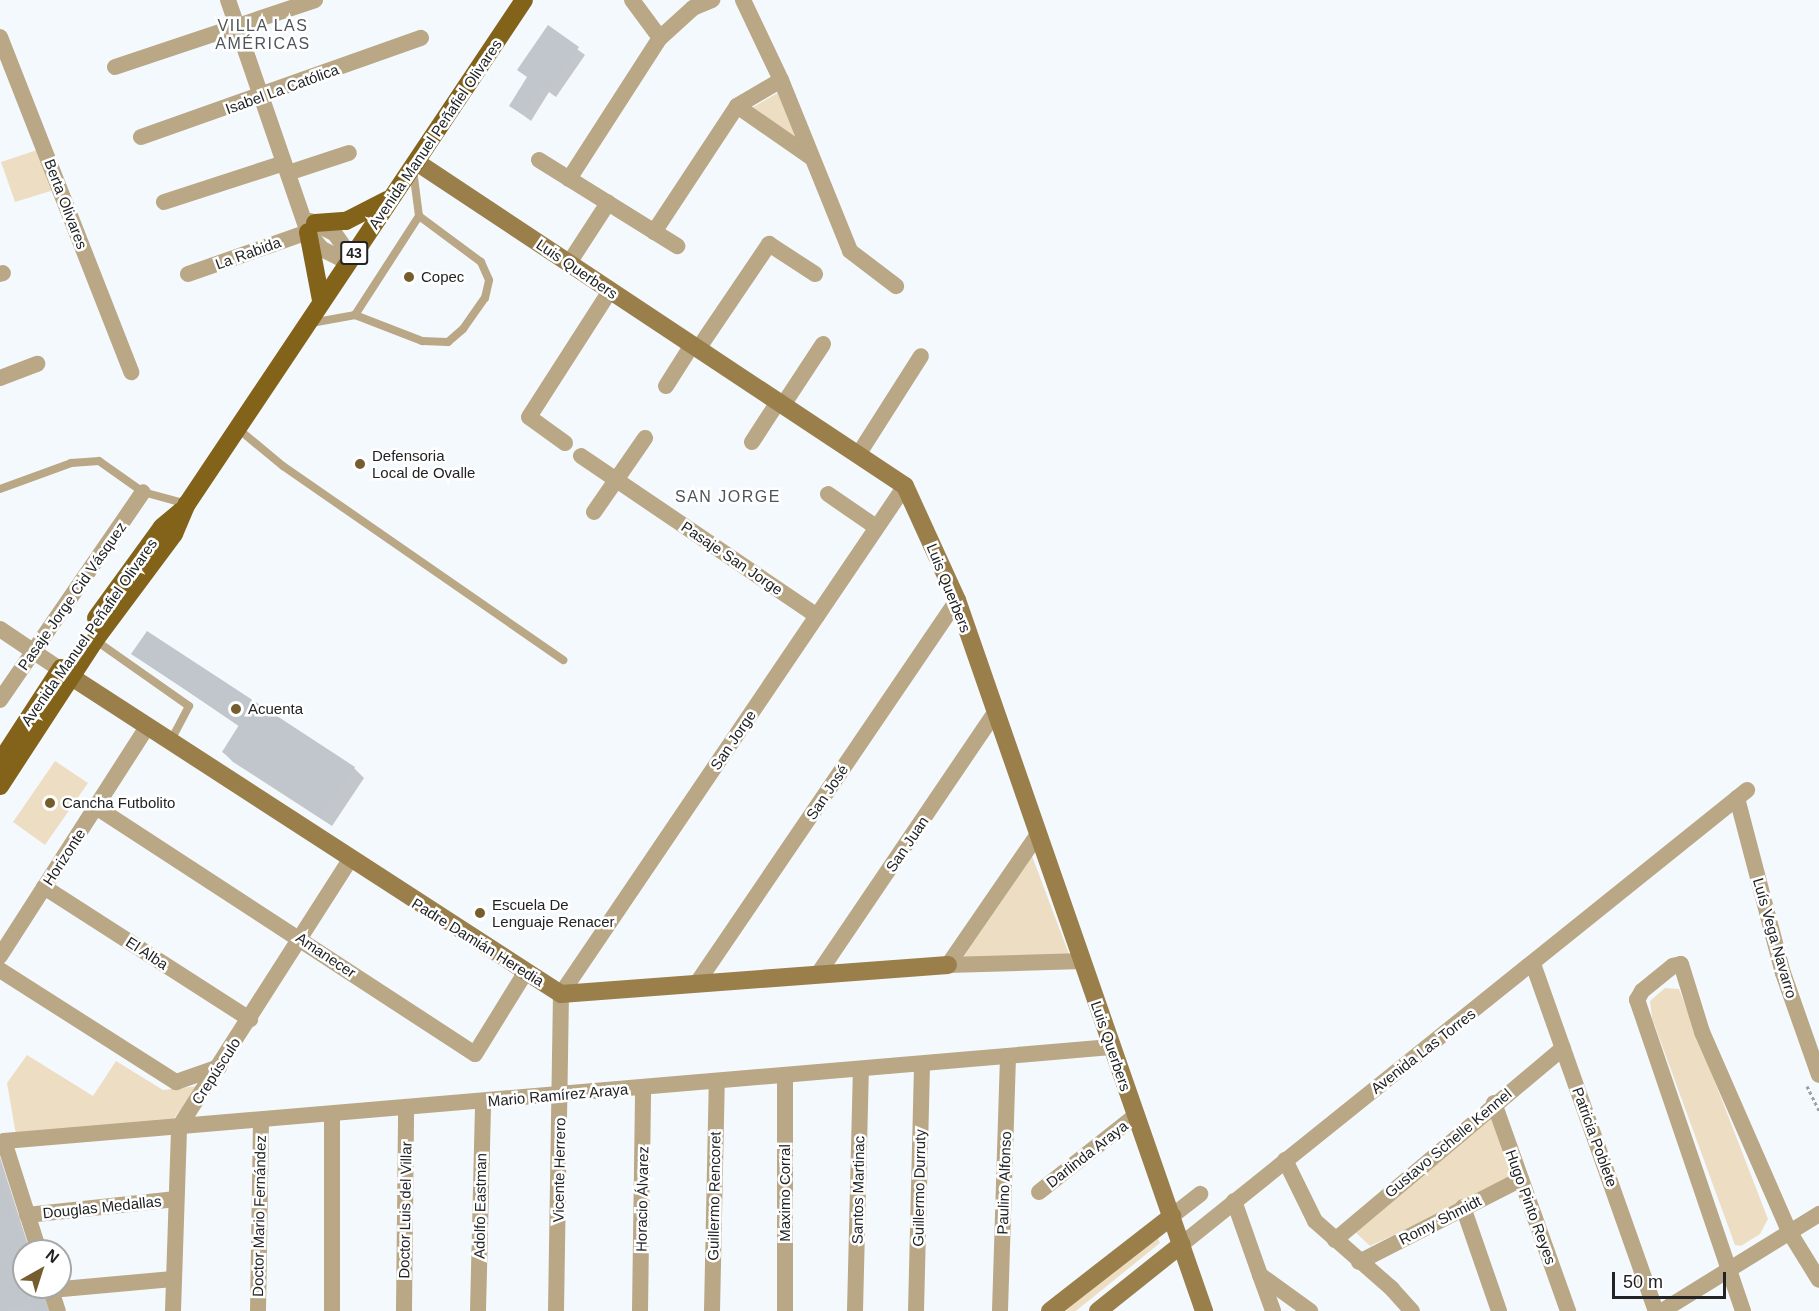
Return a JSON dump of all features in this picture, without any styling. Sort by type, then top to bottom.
[{"type":"main road","name":"Avenida Manuel Peñafiel Olivares","points":[[0,786],[65,673],[95,640],[174,534],[186,506],[237,428],[321,300],[415,167],[524,0]]},
{"type":"main road","points":[[321,300],[309,224],[360,216],[396,194]]},
{"type":"main road","name":"Avenida Manuel Peñafiel Olivares","points":[[0,762],[65,673],[162,527],[186,506]]},
{"type":"street","points":[[228,0],[286,168],[309,224],[322,249],[349,260]]},
{"type":"street","points":[[114,67],[315,0]]},
{"type":"street","points":[[632,0],[660,38]]},
{"type":"street","points":[[569,179],[660,38],[693,8],[712,0]]},
{"type":"street","points":[[743,0],[781,80],[850,250],[896,286]]},
{"type":"street","name":"Berta Olivares","points":[[0,37],[131,372]]},
{"type":"street","name":"Isabel La Católica","points":[[141,137],[261,98],[422,38]]},
{"type":"street","points":[[654,232],[737,106],[781,80]]},
{"type":"street","points":[[737,106],[812,158]]},
{"type":"street","points":[[164,202],[349,153]]},
{"type":"street","points":[[539,160],[677,246]]},
{"type":"street","name":"Luis Querbers","points":[[415,167],[569,263],[905,486],[957,600],[1204,1311]]},
{"type":"street","points":[[569,263],[608,203]]},
{"type":"street","name":"La Rabida","points":[[188,274],[309,224]]},
{"type":"street","points":[[666,386],[769,244],[815,274]]},
{"type":"street","points":[[565,443],[529,417],[610,291]]},
{"type":"street","points":[[752,442],[823,344]]},
{"type":"street","points":[[858,455],[921,356]]},
{"type":"street","points":[[0,378],[37,364]]},
{"type":"street","points":[[594,512],[645,438]]},
{"type":"street","name":"Pasaje San Jorge","points":[[581,456],[817,616]]},
{"type":"street","name":"San Jorge","points":[[561,994],[905,486]]},
{"type":"street","name":"Pasaje Jorge Cid Vásquez","points":[[0,700],[144,492]]},
{"type":"street","points":[[828,494],[876,527]]},
{"type":"street","name":"San José","points":[[697,983],[957,600]]},
{"type":"street","points":[[0,629],[65,673]]},
{"type":"street","name":"Padre Damián Heredia","points":[[65,673],[350,860],[561,994],[948,965],[1083,961]]},
{"type":"street","name":"San Juan","points":[[818,974],[995,713]]},
{"type":"street","name":"Horizonte","points":[[0,956],[147,728]]},
{"type":"street","name":"Avenida Las Torres","points":[[1098,1311],[1742,794]]},
{"type":"street","name":"Luís Vega Navarro","points":[[1742,794],[1783,973],[1819,1075]]},
{"type":"street","name":"Amanecer","points":[[96,807],[301,938],[475,1054],[525,973]]},
{"type":"street","points":[[948,965],[1038,834]]},
{"type":"street","name":"Crepúsculo","points":[[179,1127],[350,860]]},
{"type":"street","name":"El Alba","points":[[44,887],[250,1019]]},
{"type":"street","name":"Patricia Poblete","points":[[1533,964],[1656,1311]]},
{"type":"street","points":[[1743,1311],[1637,1000],[1642,991],[1673,966],[1681,964],[1702,1032],[1790,1233],[1819,1280]]},
{"type":"street","points":[[0,970],[176,1082],[219,1067]]},
{"type":"street","name":"Vicente Herrero","points":[[556,1311],[561,994]]},
{"type":"street","name":"Mario Ramírez Araya","points":[[27,1215],[4,1141],[922,1065],[1111,1047]]},
{"type":"street","name":"Gustavo Schelle Kennel","points":[[1335,1240],[1494,1103],[1563,1047]]},
{"type":"street","name":"Paulino Alfonso","points":[[1000,1311],[1008,1056]]},
{"type":"street","name":"Guillermo Durruty","points":[[916,1311],[922,1065]]},
{"type":"street","name":"Santos Martinac","points":[[855,1311],[861,1069]]},
{"type":"street","name":"Maximo Corral","points":[[785,1311],[786,1075]]},
{"type":"street","name":"Guillermo Rencoret","points":[[712,1311],[717,1081]]},
{"type":"street","name":"Horacio Álvarez","points":[[640,1311],[643,1088]]},
{"type":"street","name":"Adolfo Eastman","points":[[478,1311],[483,1102]]},
{"type":"street","name":"Hugo Pinto Reyes","points":[[1494,1103],[1568,1311]]},
{"type":"street","name":"Doctor Luis del Villar","points":[[404,1311],[406,1108]]},
{"type":"street","points":[[332,1114],[332,1311]]},
{"type":"street","name":"Darlinda Araya","points":[[1039,1192],[1135,1116]]},
{"type":"street","name":"Doctor Mario Fernández","points":[[258,1311],[261,1120]]},
{"type":"street","points":[[173,1311],[179,1127]]},
{"type":"street","points":[[1285,1160],[1316,1221],[1359,1262],[1392,1289],[1412,1311]]},
{"type":"street","name":"Romy Shmidt","points":[[1359,1262],[1521,1179]]},
{"type":"street","points":[[1050,1311],[1200,1194]]},
{"type":"street","name":"Douglas Medallas","points":[[27,1215],[176,1199]]},
{"type":"street","points":[[1234,1201],[1273,1311]]},
{"type":"street","points":[[1463,1207],[1499,1311]]},
{"type":"street","points":[[1662,1311],[1819,1214]]},
{"type":"street","points":[[27,1215],[35,1239]]},
{"type":"street","points":[[1260,1275],[1310,1311]]},
{"type":"street","points":[[72,1287],[173,1279]]},
{"type":"lane","points":[[355,315],[419,216],[415,167]]},
{"type":"lane","points":[[307,323],[355,315],[422,341],[448,342],[463,329],[485,298],[489,280],[481,262],[419,216]]},
{"type":"lane","points":[[237,428],[283,466],[563,660]]},
{"type":"lane","points":[[0,489],[71,463],[99,461],[144,492],[186,506]]},
{"type":"lane","points":[[95,640],[189,706],[170,742]]},
{"type":"shaded area","points":[[779,92],[800,144],[750,109]]},
{"type":"shaded area","points":[[40,149],[54,190],[15,202],[1,162]]},
{"type":"shaded area","name":"Cancha Futbolito","points":[[55,761],[88,783],[45,845],[13,822]]},
{"type":"shaded area","points":[[1032,856],[1069,954],[963,958]]},
{"type":"shaded area","points":[[1665,988],[1679,989],[1768,1219],[1760,1234],[1741,1246],[1735,1245],[1652,1018],[1650,1001]]},
{"type":"shaded area","points":[[27,1055],[93,1096],[116,1061],[163,1090],[198,1086],[169,1125],[16,1135],[7,1083]]},
{"type":"shaded area","points":[[1500,1103],[1526,1174],[1370,1246],[1350,1227]]},
{"type":"shaded area","points":[[1156,1233],[1160,1243],[1076,1311],[1059,1311]]},
{"type":"building","points":[[548,25],[579,47],[548,91],[542,87],[523,115],[509,106],[527,77],[517,70]]},
{"type":"building","points":[[147,631],[355,767],[321,817],[222,752],[239,725],[131,654]]},
{"type":"building","points":[[0,1175],[23,1239],[12,1239],[12,1299],[44,1299],[47,1311],[32,1311],[29,1304],[0,1311]]},
{"type":"place","name":"Copec","points":[[409,277]]},
{"type":"place","name":"Defensoria Local de Ovalle","points":[[360,464]]},
{"type":"place","name":"Acuenta","points":[[236,709]]},
{"type":"place","name":"Cancha Futbolito","points":[[50,803]]},
{"type":"place","name":"Escuela De Lenguaje Renacer","points":[[480,913]]},
{"type":"district","name":"VILLA LAS AMÉRICAS","points":[[263,35]]},
{"type":"district","name":"SAN JORGE","points":[[728,497]]}]
